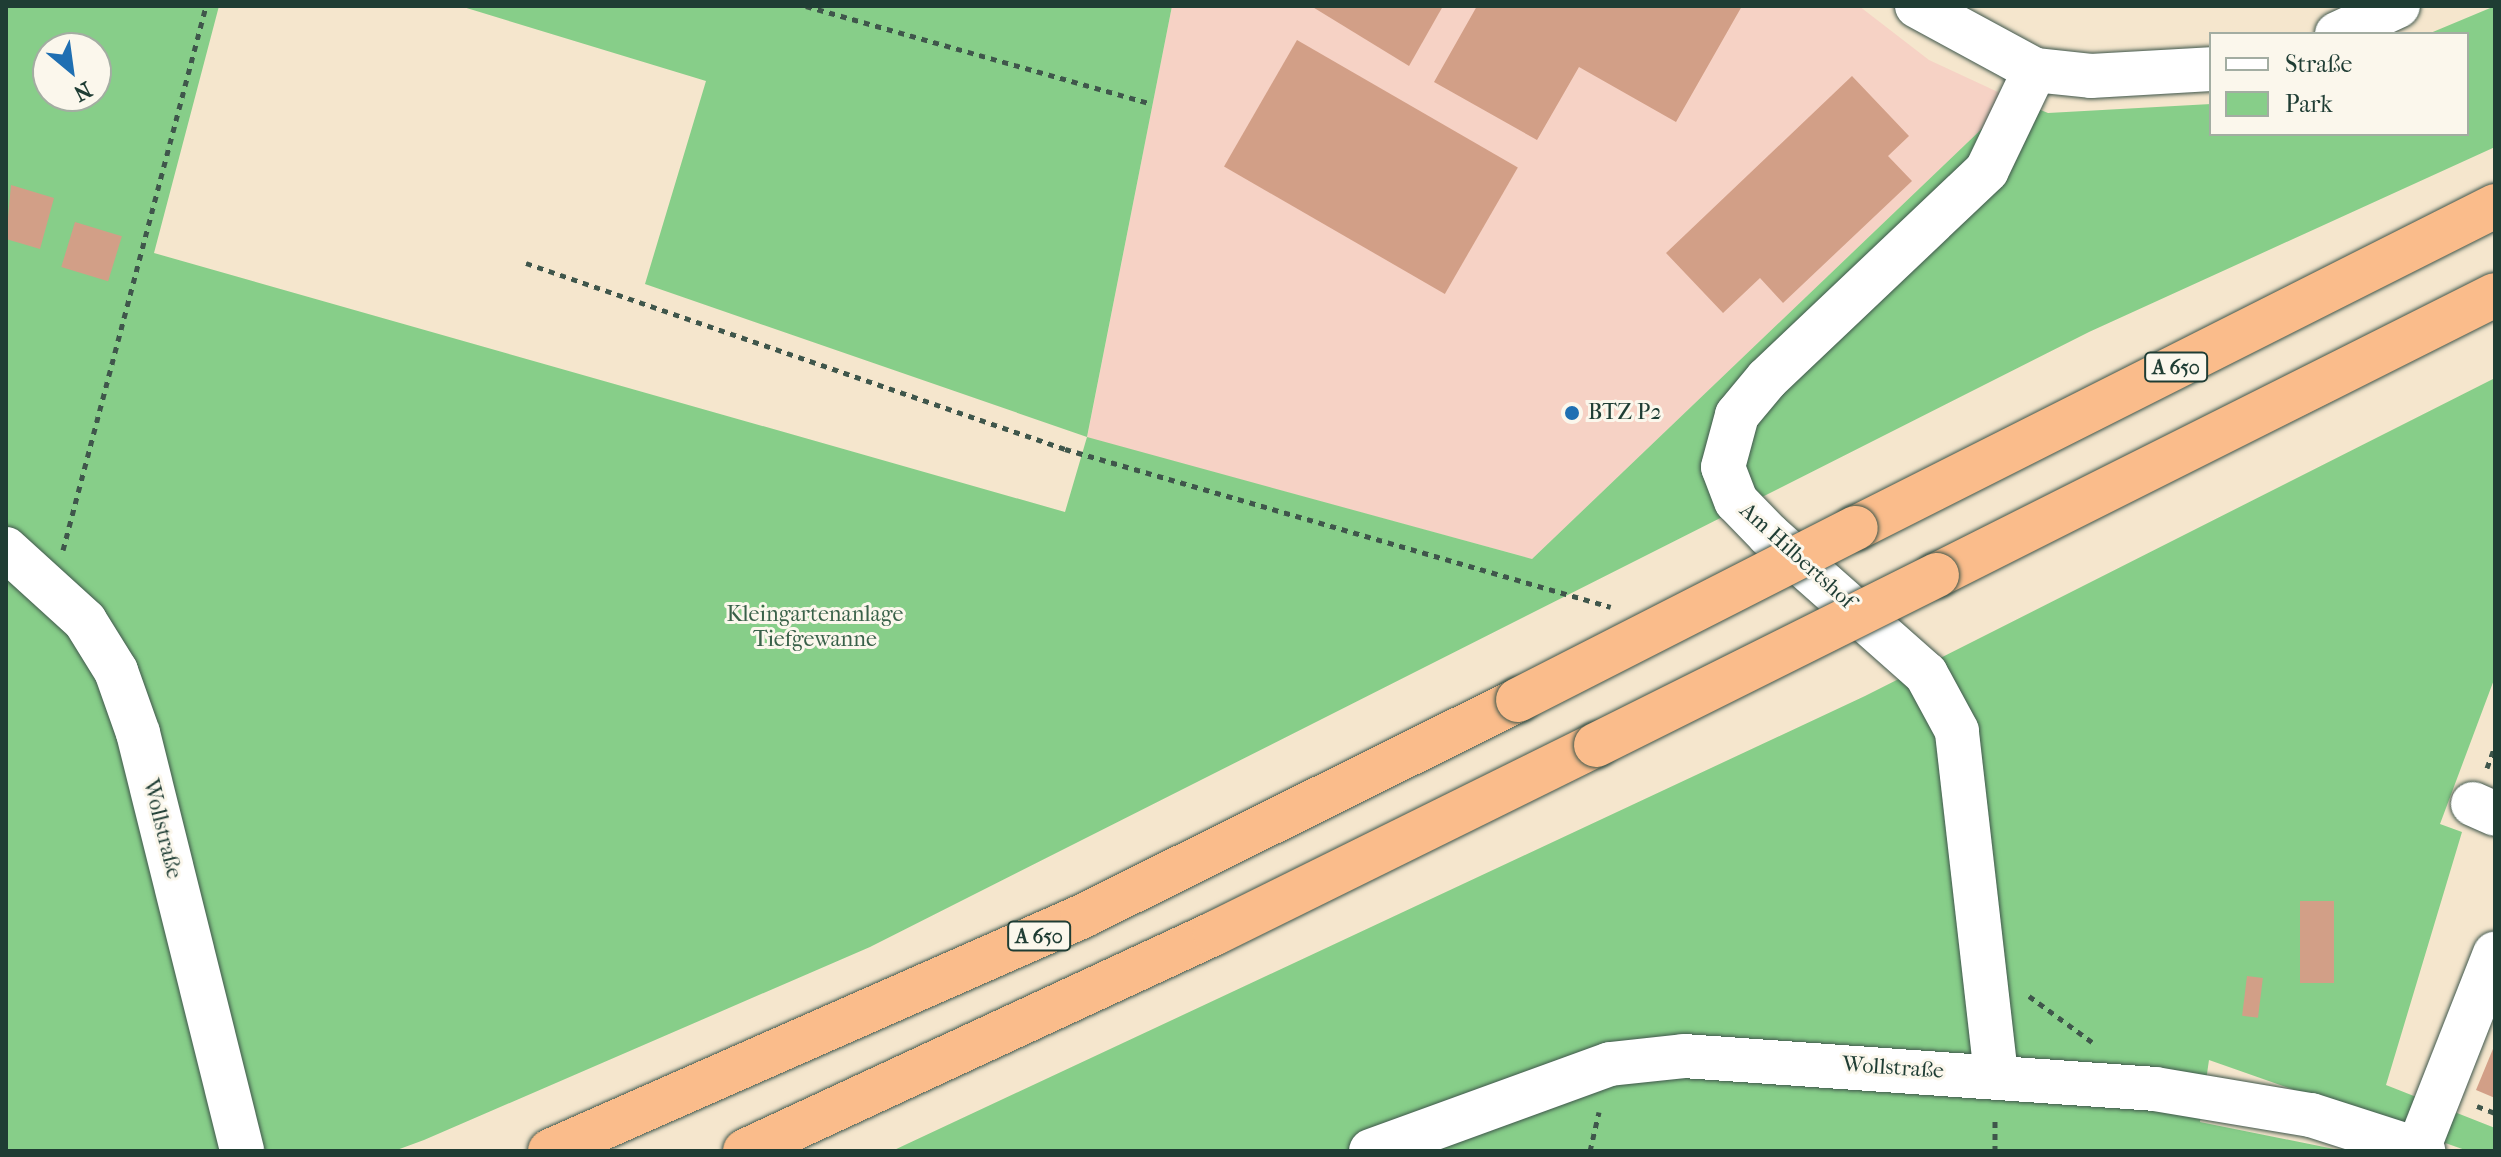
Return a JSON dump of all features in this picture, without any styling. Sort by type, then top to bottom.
[{"type":"highway","name":"A 650","points":[[550,1151],[1083,916],[1518,700],[2495,206]]},
{"type":"highway","points":[[745,1151],[1215,933],[2495,295]]},
{"type":"street","points":[[1917,6],[2035,70],[2091,76],[2209,69]]},
{"type":"street","points":[[2341,32],[2398,6]]},
{"type":"street","name":"Am Hilbertshof","points":[[1996,1075],[1957,731],[1926,674],[1769,535],[1736,501],[1723,467],[1737,415],[1767,379],[1987,170],[2035,70]]},
{"type":"street","name":"Wollstraße","points":[[6,549],[44,576],[85,621],[116,671],[138,733],[242,1151]]},
{"type":"street","points":[[2420,1150],[2495,954]]},
{"type":"street","name":"Wollstraße","points":[[1371,1151],[1610,1064],[1684,1056],[1996,1075],[2155,1089],[2311,1115],[2420,1150]]},
{"type":"path","points":[[44,576],[69,543],[206,6]]},
{"type":"path","points":[[806,6],[1148,103]]},
{"type":"path","points":[[526,263],[1065,449],[1619,605]]},
{"type":"path","points":[[1983,962],[2106,1053]]},
{"type":"shaded area","points":[[1172,6],[1859,6],[1929,60],[2013,99],[1532,559],[1087,438]]},
{"type":"green space","name":"Kleingartenanlage Tiefgewanne","points":[[6,6],[219,6],[154,253],[1065,512],[1087,437],[1532,559],[2013,99],[2048,113],[2209,104],[2209,136],[2469,136],[2469,32],[2433,32],[2495,6],[2495,147],[2089,332],[870,947],[394,1151],[6,1151]]},
{"type":"green space","points":[[460,6],[1172,6],[1087,437],[645,284],[706,81]]},
{"type":"green space","points":[[2495,378],[2495,677],[2440,824],[2462,832],[2386,1085],[2495,1128],[2495,1151],[2468,1151],[2209,1060],[2200,1122],[2344,1151],[892,1151],[1865,696]]},
{"type":"building","points":[[1311,6],[1443,6],[1409,66]]},
{"type":"building","points":[[1477,6],[1742,6],[1676,122],[1579,67],[1537,140],[1434,82]]},
{"type":"building","points":[[1297,40],[1518,168],[1445,294],[1224,166]]},
{"type":"building","points":[[1852,76],[1909,136],[1888,156],[1912,181],[1783,303],[1760,278],[1723,313],[1666,253]]},
{"type":"building","points":[[11,185],[54,198],[40,249],[6,239]]},
{"type":"building","points":[[75,222],[122,236],[108,281],[61,267]]},
{"type":"building","points":[[2300,901],[2334,901],[2334,983],[2300,983]]},
{"type":"building","points":[[2247,976],[2263,978],[2258,1018],[2242,1016]]},
{"type":"building","points":[[2495,1044],[2495,1098],[2476,1090]]},
{"type":"place","name":"BTZ P2","points":[[1572,413]]}]
